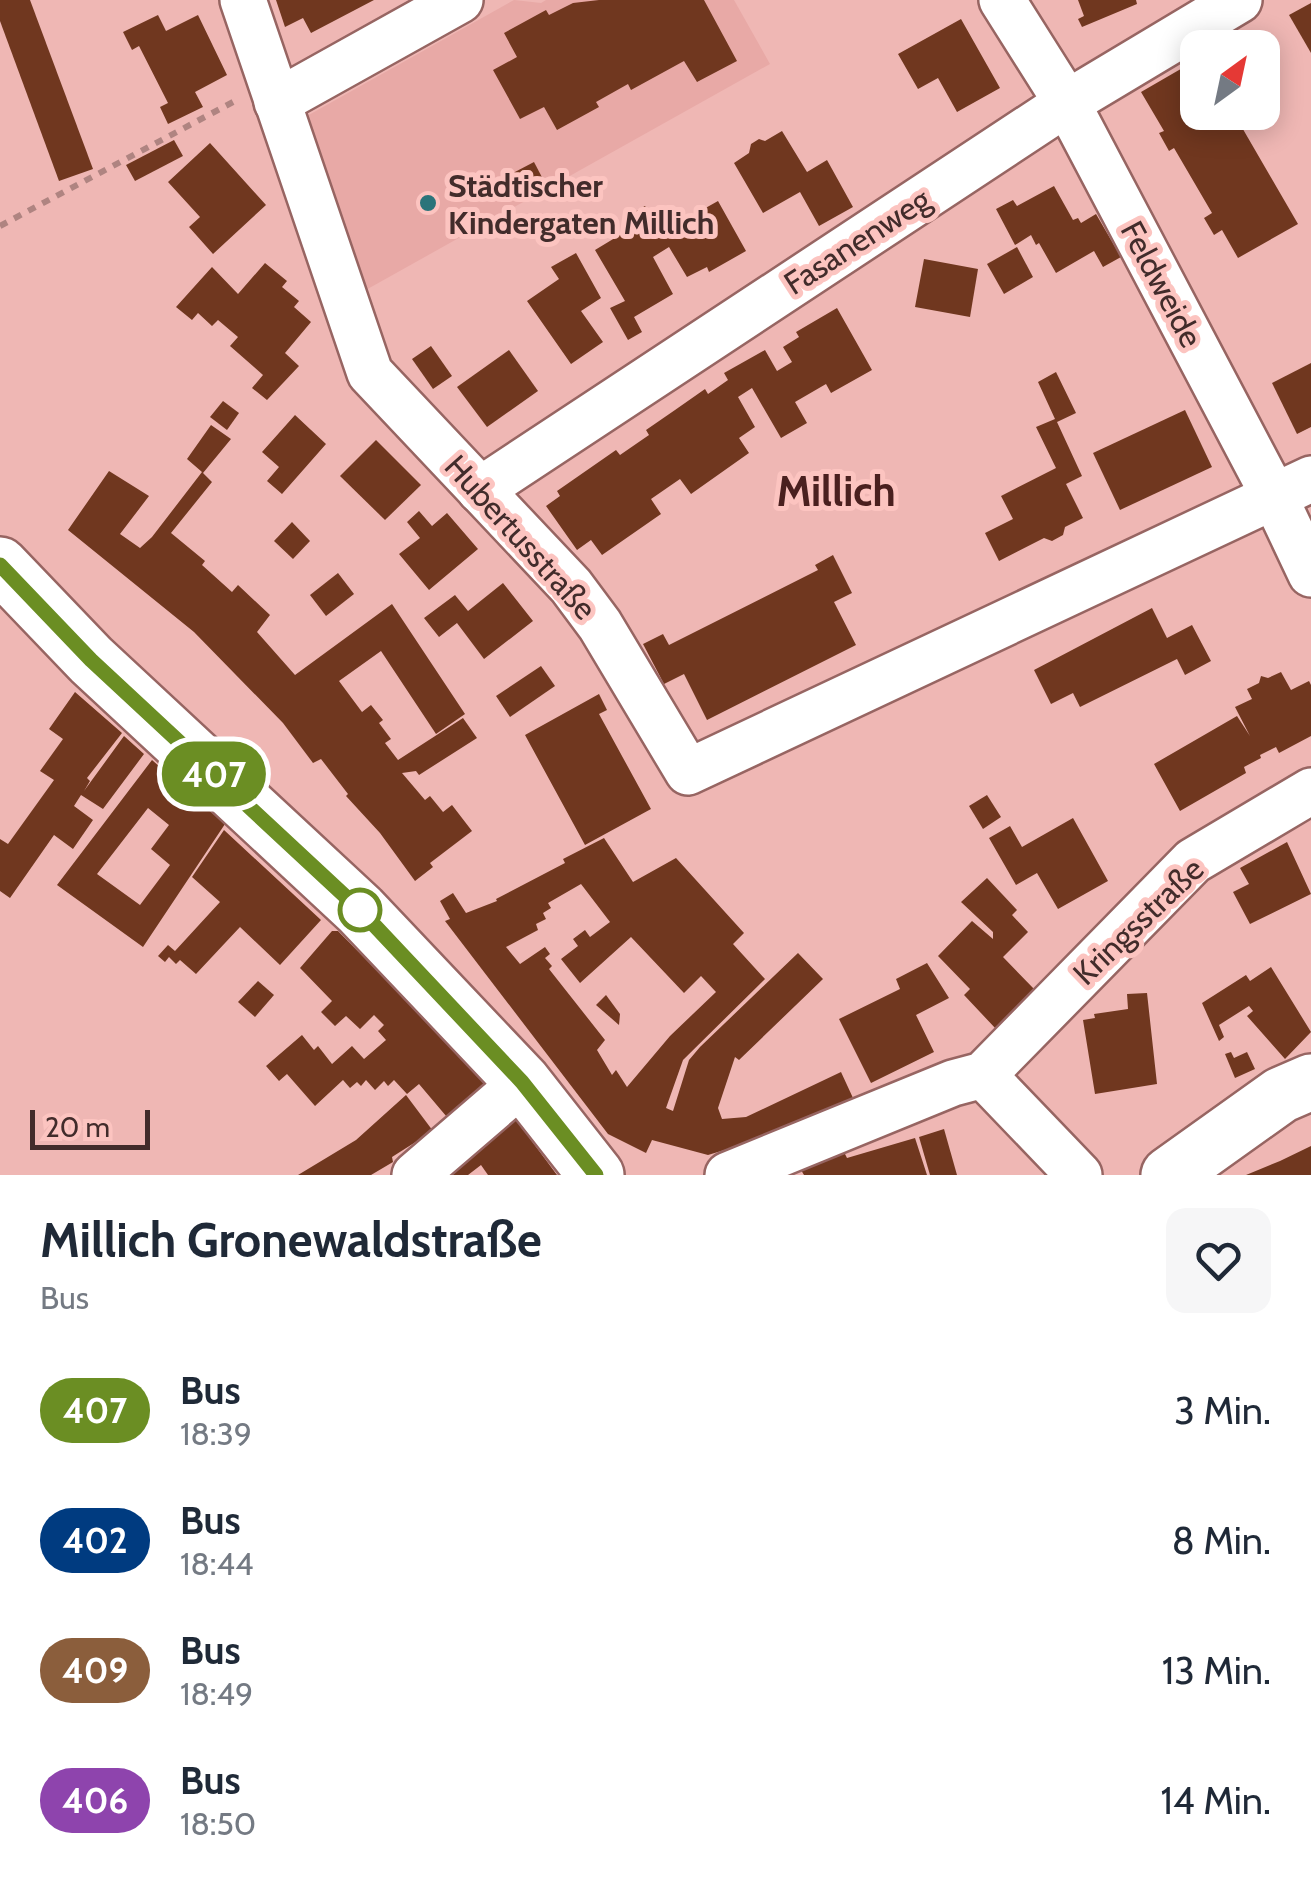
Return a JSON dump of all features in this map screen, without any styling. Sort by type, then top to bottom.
[{"type":"main road","points":[[0,565],[91,660],[360,910],[522,1082],[596,1175]]},
{"type":"main road","points":[[1170,1175],[1281,1094],[1311,1082]]},
{"type":"street","name":"Hubertusstraße","points":[[243,0],[370,374],[571,586],[600,625],[688,772],[1293,488]]},
{"type":"street","points":[[273,91],[460,0]]},
{"type":"street","name":"Feldweide","points":[[1002,0],[1293,488],[1311,574]]},
{"type":"street","name":"Fasanenweg","points":[[480,490],[1066,103],[1239,0]]},
{"type":"street","name":"Kringsstraße","points":[[728,1175],[953,1083],[984,1074],[1193,861],[1311,791]]},
{"type":"street","points":[[984,1074],[1079,1175]]},
{"type":"street","points":[[415,1175],[522,1082]]},
{"type":"path","points":[[0,226],[273,91]]},
{"type":"shaded area","name":"Städtischer Kindergaten Millich","points":[[514,0],[734,0],[770,64],[364,291],[307,116]]},
{"type":"building","points":[[0,0],[30,0],[93,169],[59,181],[0,21]]},
{"type":"building","points":[[276,0],[374,0],[311,33],[303,18],[285,27]]},
{"type":"building","points":[[704,0],[737,61],[697,82],[684,61],[631,90],[628,84],[596,102],[599,107],[557,130],[544,107],[520,119],[493,70],[517,57],[504,33],[546,10],[549,15],[573,3]]},
{"type":"building","points":[[1078,0],[1136,0],[1137,4],[1082,27],[1078,19],[1084,16]]},
{"type":"building","points":[[1311,3],[1311,53],[1289,15]]},
{"type":"building","points":[[158,15],[166,31],[198,15],[227,75],[195,92],[203,107],[168,124],[160,107],[168,103],[139,46],[132,50],[123,32]]},
{"type":"building","points":[[961,19],[1000,88],[957,112],[938,78],[918,89],[898,54]]},
{"type":"building","points":[[1180,69],[1180,130],[1243,130],[1298,224],[1238,258],[1222,230],[1214,235],[1204,218],[1212,213],[1174,148],[1169,151],[1159,133],[1164,131],[1141,92]]},
{"type":"building","points":[[782,131],[807,172],[827,160],[853,207],[819,226],[800,192],[763,213],[734,163],[749,153],[751,144]]},
{"type":"building","points":[[174,140],[183,156],[135,181],[126,165]]},
{"type":"building","points":[[210,143],[266,205],[213,254],[189,227],[200,217],[168,182]]},
{"type":"building","points":[[534,162],[545,183],[525,194],[513,173]]},
{"type":"building","points":[[1054,186],[1073,220],[1078,218],[1081,223],[1096,214],[1121,257],[1103,267],[1094,251],[1056,273],[1031,235],[1015,245],[996,209],[1013,200],[1017,206]]},
{"type":"building","points":[[718,201],[746,251],[709,272],[707,267],[687,277],[669,247],[653,257],[673,294],[634,317],[642,332],[628,340],[610,308],[625,301],[595,250],[633,227],[626,217],[645,206],[661,233]]},
{"type":"building","points":[[1017,247],[1033,277],[1004,294],[987,264]]},
{"type":"building","points":[[576,253],[601,298],[581,311],[603,342],[571,364],[527,301],[559,279],[551,267]]},
{"type":"building","points":[[924,259],[978,269],[970,317],[915,307]]},
{"type":"building","points":[[265,263],[287,281],[282,287],[299,301],[294,307],[311,322],[285,353],[299,366],[267,400],[252,388],[263,375],[230,346],[238,337],[218,320],[212,326],[198,313],[192,320],[176,307],[212,267],[238,294]]},
{"type":"building","points":[[837,308],[872,370],[831,393],[826,384],[795,402],[807,423],[781,438],[752,388],[738,397],[755,427],[739,438],[749,453],[691,494],[680,479],[651,499],[661,514],[602,555],[591,540],[577,550],[546,506],[560,496],[557,491],[616,450],[620,455],[649,435],[646,430],[705,389],[708,394],[728,380],[724,373],[765,350],[777,371],[792,362],[783,347],[799,337],[796,332]]},
{"type":"building","points":[[431,346],[452,376],[433,389],[412,359]]},
{"type":"building","points":[[509,350],[538,391],[487,427],[457,387]]},
{"type":"building","points":[[1311,363],[1311,427],[1297,434],[1272,383]]},
{"type":"building","points":[[1056,372],[1076,413],[1057,422],[1082,476],[1066,484],[1083,518],[1065,527],[1063,535],[1052,541],[1044,538],[999,561],[985,533],[1013,519],[1001,496],[1056,468],[1036,427],[1055,419],[1038,382]]},
{"type":"building","points":[[223,401],[239,413],[227,430],[210,417]]},
{"type":"building","points":[[1185,410],[1212,467],[1120,510],[1093,453]]},
{"type":"building","points":[[295,415],[326,444],[282,494],[267,481],[279,467],[262,452]]},
{"type":"building","points":[[211,425],[231,439],[203,473],[212,482],[171,533],[205,561],[202,565],[232,592],[238,585],[270,615],[257,632],[295,675],[392,604],[465,714],[436,734],[381,651],[339,681],[362,712],[371,705],[383,720],[379,723],[391,739],[385,743],[398,760],[463,718],[477,738],[419,775],[416,771],[402,773],[425,800],[430,796],[443,812],[452,805],[472,831],[430,863],[433,867],[415,881],[321,759],[313,763],[283,723],[194,632],[68,530],[109,471],[149,496],[120,534],[140,548],[202,472],[187,459]]},
{"type":"building","points":[[376,440],[421,485],[385,520],[340,476]]},
{"type":"building","points":[[419,511],[432,526],[447,513],[478,549],[429,590],[399,554],[420,538],[407,522]]},
{"type":"building","points":[[292,522],[310,541],[293,559],[274,541]]},
{"type":"building","points":[[833,555],[852,593],[834,602],[856,645],[707,720],[684,674],[664,684],[643,644],[663,634],[669,645],[818,570],[815,565]]},
{"type":"building","points":[[338,573],[354,594],[326,616],[310,595]]},
{"type":"building","points":[[503,583],[533,621],[484,659],[457,623],[439,637],[424,618],[455,595],[468,611]]},
{"type":"building","points":[[1152,608],[1167,638],[1192,625],[1211,661],[1185,675],[1177,659],[1080,707],[1073,693],[1051,704],[1034,670]]},
{"type":"building","points":[[541,666],[555,686],[510,717],[496,696]]},
{"type":"building","points":[[1281,672],[1291,690],[1309,681],[1311,685],[1311,736],[1279,753],[1276,747],[1260,755],[1244,767],[1246,773],[1180,811],[1154,764],[1237,716],[1250,736],[1235,707],[1252,699],[1247,689],[1259,683],[1261,676],[1268,678]]},
{"type":"building","points":[[75,692],[122,733],[87,778],[90,781],[84,791],[124,736],[144,754],[103,809],[81,795],[74,806],[93,820],[73,849],[54,835],[10,898],[0,891],[0,839],[8,844],[54,780],[40,771],[63,739],[49,729]]},
{"type":"building","points":[[599,694],[607,710],[599,714],[651,809],[585,845],[525,735]]},
{"type":"building","points":[[152,760],[225,824],[143,947],[57,885]],"holes":[[[148,808],[169,825],[151,849],[170,865],[140,905],[97,874]]]},
{"type":"building","points":[[987,795],[1001,817],[983,829],[969,806]]},
{"type":"building","points":[[1073,818],[1108,881],[1058,909],[1037,873],[1016,885],[989,838],[1010,826],[1022,847]]},
{"type":"building","points":[[224,830],[321,920],[280,965],[240,927],[196,974],[180,960],[176,964],[169,957],[165,962],[158,956],[168,945],[175,951],[220,902],[192,877]]},
{"type":"building","points":[[604,838],[633,882],[676,858],[744,933],[733,944],[765,979],[683,1060],[666,1108],[673,1111],[689,1060],[700,1047],[798,953],[823,979],[739,1060],[735,1057],[718,1108],[722,1119],[746,1117],[841,1072],[853,1098],[751,1142],[708,1155],[652,1140],[646,1153],[608,1134],[445,921],[450,919],[440,901],[453,893],[466,913],[497,901],[565,863],[563,859]],"holes":[[[581,884],[610,922],[590,937],[585,930],[573,939],[578,946],[561,959],[580,983],[631,937],[684,993],[701,976],[716,992],[670,1036],[627,1087],[616,1070],[612,1075],[597,1050],[605,1040],[549,969],[552,966],[545,958],[550,954],[545,947],[520,964],[506,947],[538,930],[536,924],[546,919],[543,913],[551,908],[548,903]]]},
{"type":"building","points":[[1287,842],[1311,894],[1250,924],[1233,892],[1249,884],[1240,868]]},
{"type":"building","points":[[987,878],[1017,910],[1012,915],[1028,932],[1003,957],[1034,989],[996,1029],[964,995],[970,989],[938,956],[972,921],[993,939],[993,932],[961,902]]},
{"type":"building","points":[[332,931],[338,931],[490,1090],[452,1123],[419,1084],[407,1094],[394,1080],[388,1086],[384,1081],[375,1090],[366,1080],[361,1086],[357,1082],[350,1088],[343,1080],[315,1106],[287,1074],[279,1081],[266,1066],[302,1035],[314,1050],[318,1046],[332,1064],[352,1046],[364,1059],[386,1040],[378,1031],[384,1025],[374,1015],[360,1029],[346,1016],[335,1026],[321,1012],[332,1001],[300,968]]},
{"type":"building","points":[[927,963],[949,998],[916,1015],[934,1052],[871,1083],[839,1019],[900,989],[896,979]]},
{"type":"building","points":[[1271,967],[1311,1032],[1285,1059],[1247,1016],[1253,1011],[1249,1006],[1219,1025],[1224,1037],[1219,1041],[1202,1003],[1246,975],[1250,981]]},
{"type":"building","points":[[258,981],[274,995],[255,1017],[238,1002]]},
{"type":"building","points":[[1147,993],[1157,1084],[1095,1094],[1083,1020],[1095,1018],[1094,1014],[1128,1009],[1127,994]]},
{"type":"building","points":[[606,995],[620,1014],[619,1025],[596,1005]]},
{"type":"building","points":[[1231,1052],[1234,1058],[1247,1052],[1255,1069],[1235,1078],[1225,1054]]},
{"type":"building","points":[[406,1095],[433,1131],[392,1157],[393,1162],[371,1175],[298,1175],[356,1140]]},
{"type":"building","points":[[514,1117],[557,1175],[488,1175],[481,1165],[468,1175],[424,1175]]},
{"type":"building","points":[[944,1129],[957,1175],[930,1175],[919,1137]]},
{"type":"building","points":[[915,1138],[927,1175],[804,1175],[801,1170],[843,1150],[847,1158]]},
{"type":"building","points":[[1311,1146],[1311,1175],[1246,1175],[1280,1161]]},
{"type":"bus line","name":"407","points":[[0,565],[91,660],[360,910],[522,1082],[596,1175]]},
{"type":"place","name":"Städtischer Kindergaten Millich","points":[[428,203]]},
{"type":"district","name":"Millich","points":[[836,491]]}]
